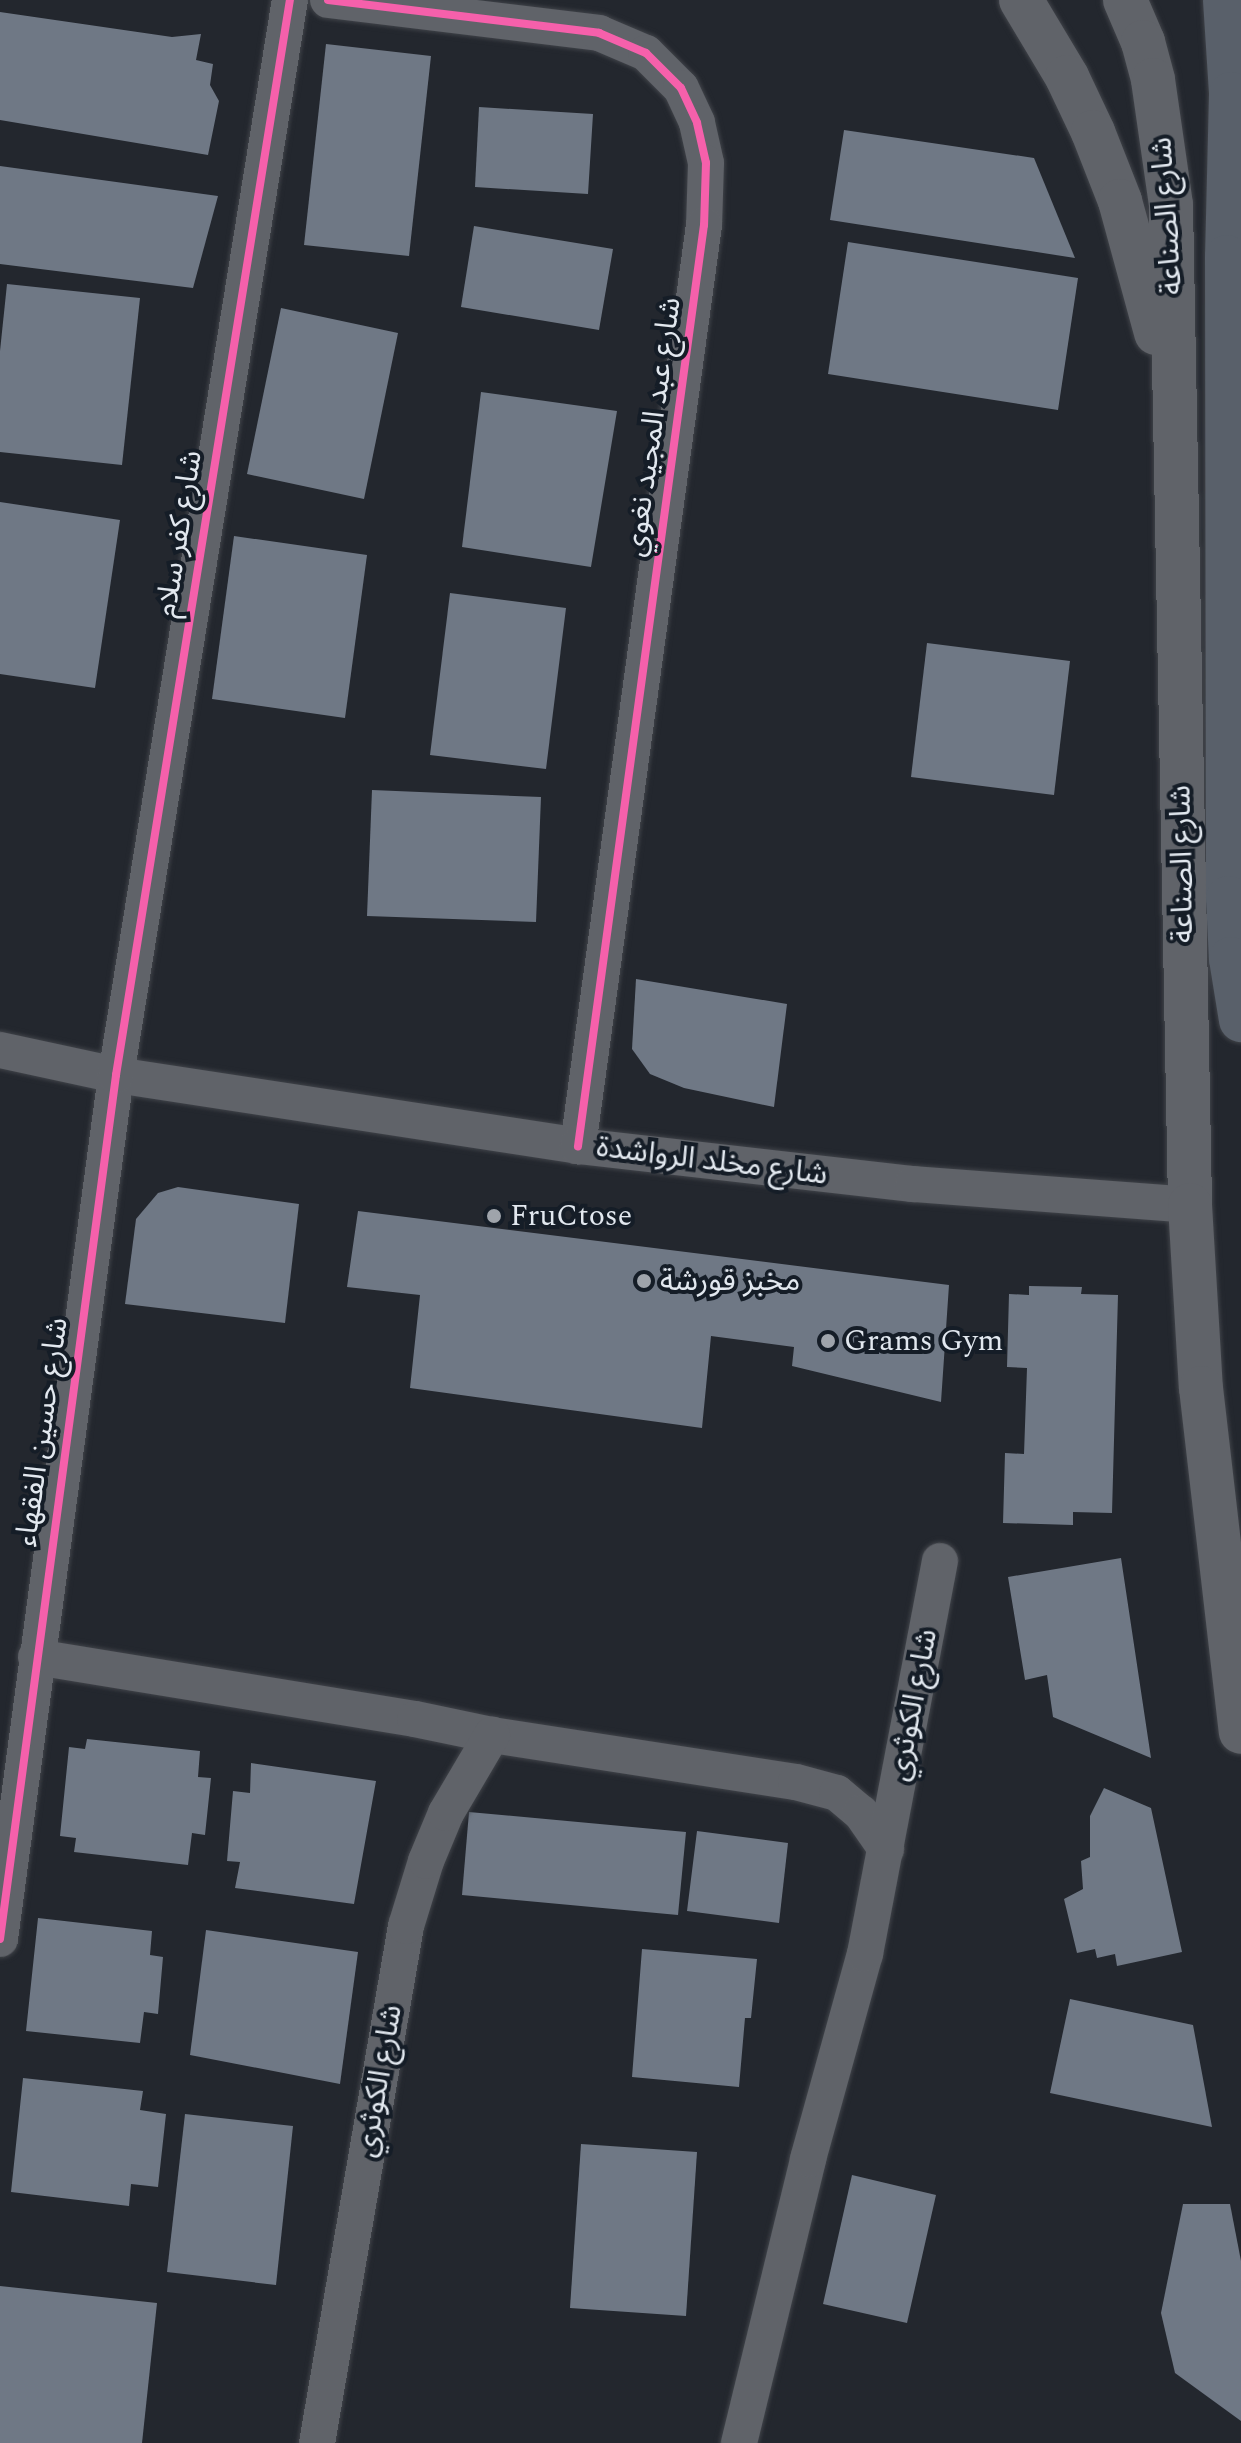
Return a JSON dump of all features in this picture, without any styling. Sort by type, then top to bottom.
[{"type":"highway","points":[[1225,0],[1231,94],[1228,898],[1231,959],[1241,1020]]},
{"type":"main road","points":[[1021,0],[1067,77],[1120,201],[1173,405]]},
{"type":"main road","name":"شارع الصناعة","points":[[1125,0],[1143,42],[1163,135],[1171,205],[1190,1205],[1201,1388],[1241,1732]]},
{"type":"main road","points":[[1143,42],[1153,0]]},
{"type":"street","name":"شارع كفر سلام","points":[[116,1075],[290,0]]},
{"type":"street","name":"شارع عبد المجيد نغوي","points":[[328,0],[599,33],[646,53],[681,88],[697,123],[703,150],[704,225],[699,267],[578,1146]]},
{"type":"street","name":"شارع مخلد الرواشدة","points":[[0,1050],[116,1075],[578,1146],[913,1184],[1190,1205]]},
{"type":"street","name":"شارع حسين الفقهاء","points":[[0,1939],[116,1075]]},
{"type":"street","name":"شارع الكوثري","points":[[739,2443],[808,2159],[865,1954],[940,1561]]},
{"type":"street","name":"شارع الكوثري","points":[[36,1657],[415,1719],[492,1735],[796,1782],[837,1793],[861,1813],[886,1849]]},
{"type":"street","name":"شارع الكوثري","points":[[317,2443],[406,1926],[426,1861],[446,1813],[492,1735]]},
{"type":"building","points":[[0,12],[172,37],[201,34],[196,60],[213,64],[210,85],[219,101],[208,155],[0,120]]},
{"type":"building","points":[[326,44],[431,56],[409,256],[304,245]]},
{"type":"building","points":[[479,107],[593,114],[588,194],[475,187]]},
{"type":"building","points":[[844,130],[1034,158],[1075,258],[830,220]]},
{"type":"building","points":[[0,166],[218,196],[193,288],[0,264]]},
{"type":"building","points":[[474,226],[613,249],[599,330],[461,307]]},
{"type":"building","points":[[848,242],[1078,278],[1058,410],[828,374]]},
{"type":"building","points":[[7,284],[140,298],[122,465],[0,452],[0,351]]},
{"type":"building","points":[[281,308],[398,333],[364,499],[247,474]]},
{"type":"building","points":[[481,392],[617,411],[591,567],[462,547]]},
{"type":"building","points":[[0,502],[120,520],[95,688],[0,674]]},
{"type":"building","points":[[234,536],[367,555],[345,718],[212,699]]},
{"type":"building","points":[[450,593],[566,608],[546,769],[430,755]]},
{"type":"building","points":[[927,643],[1070,661],[1054,795],[911,777]]},
{"type":"building","points":[[372,790],[541,797],[536,922],[367,916]]},
{"type":"building","points":[[636,979],[787,1004],[774,1107],[684,1088],[650,1074],[632,1049]]},
{"type":"building","points":[[178,1187],[299,1204],[285,1323],[125,1304],[136,1219],[158,1193]]},
{"type":"building","points":[[358,1211],[949,1285],[941,1402],[792,1366],[794,1347],[711,1336],[702,1428],[410,1388],[420,1295],[347,1287]]},
{"type":"building","points":[[1029,1286],[1082,1287],[1081,1294],[1118,1295],[1112,1513],[1073,1512],[1073,1525],[1003,1523],[1005,1453],[1024,1454],[1027,1368],[1007,1367],[1009,1294],[1029,1295]]},
{"type":"building","points":[[1121,1558],[1151,1758],[1053,1717],[1047,1675],[1025,1680],[1008,1577]]},
{"type":"building","points":[[87,1739],[200,1751],[198,1777],[211,1778],[205,1835],[192,1833],[188,1865],[74,1852],[76,1838],[60,1836],[69,1747],[85,1749]]},
{"type":"building","points":[[251,1763],[376,1781],[354,1904],[235,1888],[240,1862],[227,1861],[233,1791],[250,1793]]},
{"type":"building","points":[[1104,1788],[1151,1808],[1182,1952],[1117,1966],[1115,1954],[1097,1958],[1095,1949],[1077,1953],[1064,1899],[1083,1889],[1081,1861],[1090,1857],[1090,1816]]},
{"type":"building","points":[[469,1812],[686,1832],[678,1915],[462,1895]]},
{"type":"building","points":[[697,1831],[788,1843],[779,1923],[687,1911]]},
{"type":"building","points":[[38,1918],[152,1931],[150,1955],[163,1957],[158,2014],[144,2012],[140,2043],[26,2031]]},
{"type":"building","points":[[206,1930],[358,1952],[340,2084],[190,2055]]},
{"type":"building","points":[[642,1949],[757,1959],[751,2018],[745,2018],[739,2087],[632,2077]]},
{"type":"building","points":[[1070,1999],[1193,2025],[1212,2127],[1050,2093]]},
{"type":"building","points":[[23,2078],[143,2091],[140,2110],[166,2114],[158,2187],[131,2184],[129,2206],[11,2192]]},
{"type":"building","points":[[185,2114],[293,2126],[276,2285],[167,2272]]},
{"type":"building","points":[[581,2144],[697,2152],[686,2316],[570,2308]]},
{"type":"building","points":[[852,2175],[936,2195],[907,2323],[823,2304]]},
{"type":"building","points":[[1183,2204],[1230,2204],[1241,2261],[1241,2421],[1175,2373],[1161,2313]]},
{"type":"building","points":[[0,2286],[157,2303],[142,2443],[0,2443]]},
{"type":"cycle path","points":[[0,1939],[116,1075],[290,0]]},
{"type":"cycle path","points":[[328,0],[599,33],[646,53],[681,88],[697,123],[706,163],[704,225],[578,1146]]},
{"type":"place","name":"FruCtose","points":[[494,1216]]},
{"type":"place","name":"مخبز قورشة","points":[[644,1281]]},
{"type":"place","name":"Grams Gym","points":[[828,1341]]}]
